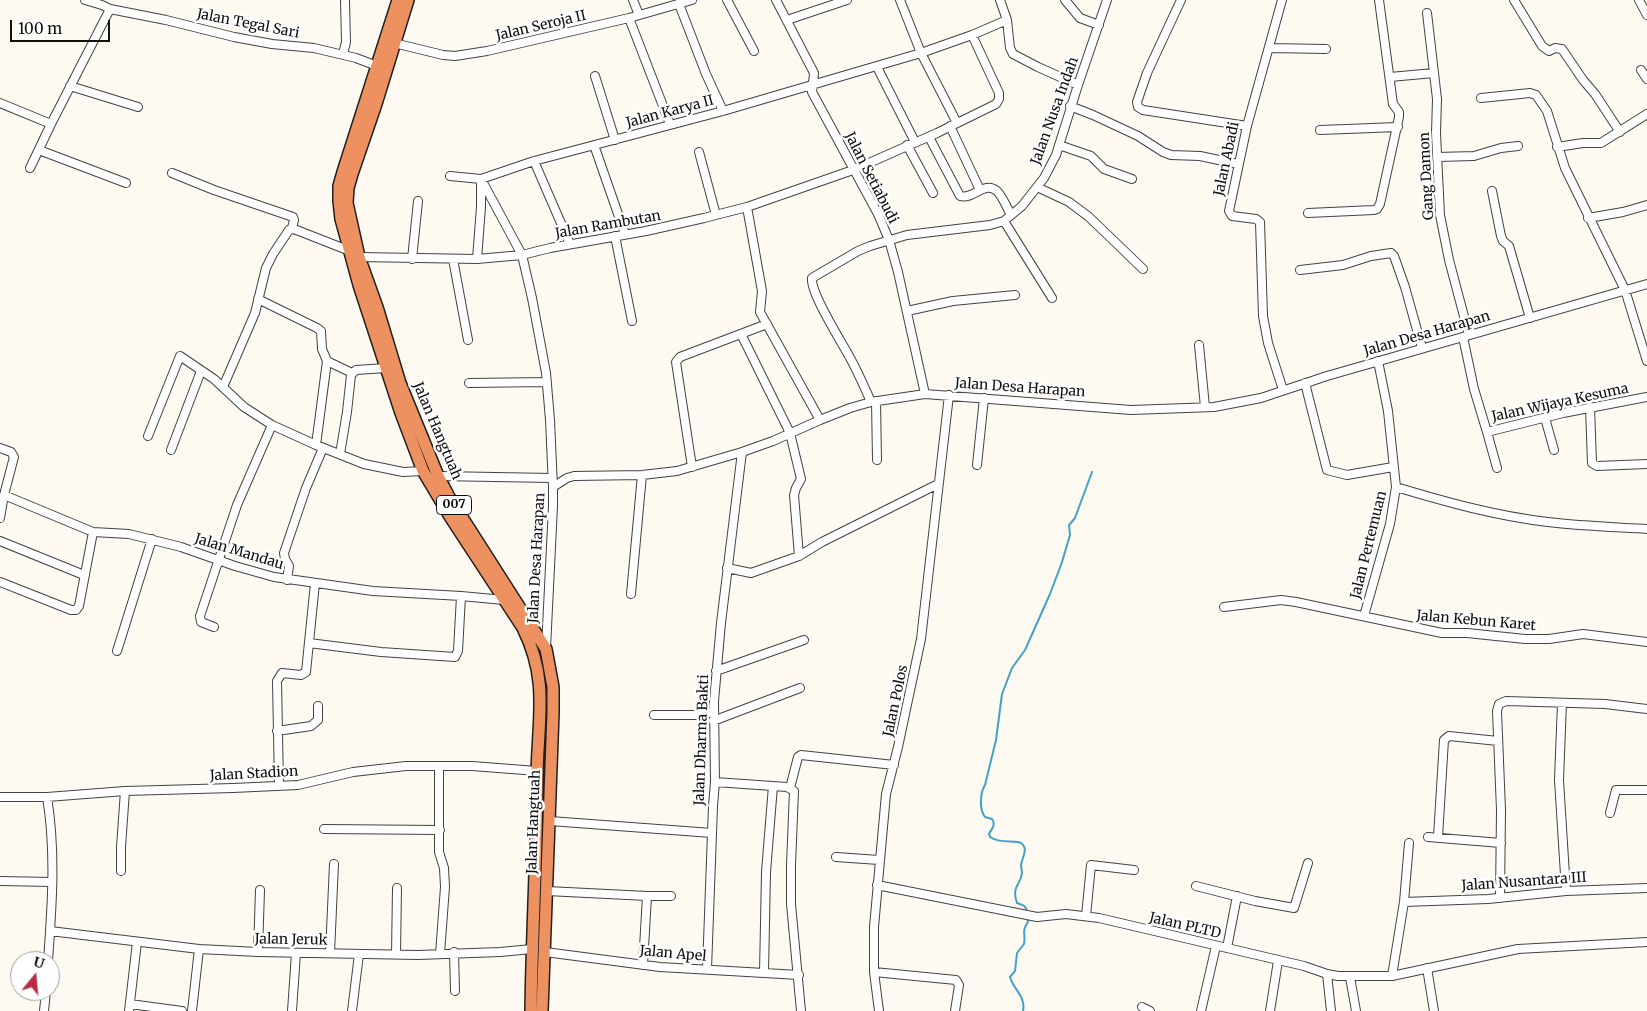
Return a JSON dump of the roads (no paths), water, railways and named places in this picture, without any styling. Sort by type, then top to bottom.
[{"type":"highway","name":"Jalan Hangtuah","points":[[398,0],[339,186],[341,219],[400,383],[438,476],[449,497],[546,649],[552,687],[550,821],[542,1011]]},
{"type":"highway","name":"Jalan Hangtuah","points":[[354,254],[347,203],[348,188],[408,0]]},
{"type":"highway","name":"Jalan Hangtuah","points":[[372,308],[386,368],[423,471],[446,510],[523,628],[532,647],[541,686],[531,1011]]},
{"type":"street","name":"Jalan Tegal Sari","points":[[85,0],[102,2],[110,9],[166,20],[234,37],[343,54],[378,66]]},
{"type":"street","points":[[343,54],[346,42],[345,0]]},
{"type":"street","points":[[633,0],[639,16]]},
{"type":"street","name":"Jalan Seroja II","points":[[394,43],[443,55],[455,56],[487,51],[639,16],[692,0]]},
{"type":"street","points":[[727,0],[754,51]]},
{"type":"street","points":[[776,0],[814,73],[812,85]]},
{"type":"street","points":[[787,20],[847,0]]},
{"type":"street","points":[[900,0],[980,190]]},
{"type":"street","points":[[1000,0],[1007,20],[1010,48],[1013,54],[1078,85]]},
{"type":"street","points":[[1065,0],[1080,18],[1099,25]]},
{"type":"street","name":"Jalan Nusa Indah","points":[[873,401],[819,301],[811,281],[814,276],[858,251],[907,235],[970,228],[1004,221],[1022,206],[1044,178],[1059,144],[1070,106],[1107,0]]},
{"type":"street","points":[[1181,0],[1147,73],[1137,102],[1138,107],[1143,110],[1247,126]]},
{"type":"street","name":"Jalan Abadi","points":[[1282,0],[1247,126],[1229,211],[1232,216],[1256,219],[1260,222],[1264,316],[1268,343],[1283,390]]},
{"type":"street","points":[[1308,213],[1376,209],[1380,204],[1398,127],[1399,112],[1393,104],[1379,0]]},
{"type":"street","points":[[1514,0],[1542,46],[1549,50],[1555,48],[1562,49],[1620,132]]},
{"type":"street","points":[[1639,0],[1647,15]]},
{"type":"street","points":[[679,4],[706,74],[723,111]]},
{"type":"street","points":[[30,168],[110,9]]},
{"type":"street","name":"Gang Damon","points":[[1427,13],[1438,99],[1436,133],[1440,215],[1466,336]]},
{"type":"street","points":[[629,18],[670,124]]},
{"type":"street","name":"Jalan Karya II","points":[[481,179],[534,161],[723,111],[877,67],[972,35],[1007,20]]},
{"type":"street","name":"Jalan Rambutan","points":[[292,228],[354,254],[412,259],[477,259],[522,255],[570,244],[646,231],[747,207],[853,170],[906,145],[929,137],[992,106],[999,99],[999,93],[972,35]]},
{"type":"street","points":[[1269,48],[1326,49]]},
{"type":"street","points":[[877,67],[915,142]]},
{"type":"street","points":[[1641,70],[1647,79]]},
{"type":"street","points":[[1390,77],[1434,73]]},
{"type":"street","points":[[595,76],[615,140]]},
{"type":"street","name":"Jalan Setiabudi","points":[[812,85],[813,94],[878,214],[889,240],[907,311],[924,394]]},
{"type":"street","points":[[70,86],[138,107]]},
{"type":"street","points":[[1481,98],[1524,93],[1536,95],[1547,111],[1564,168],[1625,290],[1647,360]]},
{"type":"street","points":[[0,103],[51,124]]},
{"type":"street","points":[[1070,106],[1130,132],[1171,155],[1200,156],[1238,164]]},
{"type":"street","points":[[1557,147],[1583,143],[1600,143],[1647,114]]},
{"type":"street","points":[[1320,130],[1398,127]]},
{"type":"street","points":[[929,137],[960,196],[969,197],[984,188],[994,189],[998,192],[1011,215]]},
{"type":"street","points":[[1059,144],[1091,156],[1104,169],[1132,179]]},
{"type":"street","points":[[594,145],[625,234]]},
{"type":"street","points":[[906,145],[933,193]]},
{"type":"street","points":[[1437,157],[1474,156],[1501,148],[1518,146]]},
{"type":"street","points":[[39,150],[126,183]]},
{"type":"street","points":[[699,152],[716,215]]},
{"type":"street","points":[[534,161],[570,244]]},
{"type":"street","points":[[172,173],[214,190],[293,217],[294,220],[292,228],[273,254],[266,268],[255,313],[223,387]]},
{"type":"street","points":[[450,176],[481,179]]},
{"type":"street","points":[[481,179],[522,255],[532,298],[547,382],[553,487]]},
{"type":"street","points":[[477,259],[481,179]]},
{"type":"street","points":[[1037,187],[1069,202],[1089,216],[1143,268]]},
{"type":"street","points":[[1492,191],[1501,236],[1503,241],[1509,246],[1530,318]]},
{"type":"street","points":[[412,259],[418,202]]},
{"type":"street","points":[[1588,218],[1623,212],[1647,204]]},
{"type":"street","points":[[747,207],[762,291],[759,309],[820,420]]},
{"type":"street","points":[[1004,221],[1052,298]]},
{"type":"street","points":[[615,236],[632,321]]},
{"type":"street","points":[[1300,270],[1343,265],[1371,256],[1391,253],[1394,256],[1405,287],[1422,348]]},
{"type":"street","points":[[453,259],[468,340]]},
{"type":"street","name":"Jalan Desa Harapan","points":[[546,649],[553,487],[567,478],[574,476],[642,475],[677,471],[742,452],[820,420],[873,401],[924,394],[1131,410],[1174,410],[1214,407],[1261,398],[1327,376],[1647,284]]},
{"type":"street","points":[[907,311],[953,301],[1015,295]]},
{"type":"street","points":[[258,300],[320,331],[322,349],[327,361],[320,447],[284,553],[289,566],[287,580]]},
{"type":"street","points":[[692,467],[676,362],[680,358],[767,324]]},
{"type":"street","points":[[741,334],[790,433],[801,479],[794,495],[798,556]]},
{"type":"street","name":"Jalan Wijaya Kesuma","points":[[1466,336],[1474,389],[1486,432],[1647,397]]},
{"type":"street","points":[[1199,345],[1205,407]]},
{"type":"street","points":[[148,436],[180,356],[223,387],[244,407],[272,425],[320,447],[364,464],[403,472],[423,471]]},
{"type":"street","points":[[327,361],[352,373]]},
{"type":"street","name":"Jalan Pertemuan","points":[[1364,616],[1390,524],[1396,487],[1388,411],[1378,361]]},
{"type":"street","points":[[340,454],[352,373],[356,370],[386,368]]},
{"type":"street","points":[[171,450],[201,371]]},
{"type":"street","points":[[469,383],[547,382]]},
{"type":"street","points":[[1305,384],[1327,470],[1347,475],[1393,466]]},
{"type":"street","name":"Jalan Polos","points":[[879,1011],[874,972],[874,927],[886,794],[921,639],[949,395]]},
{"type":"street","points":[[977,465],[984,398]]},
{"type":"street","points":[[873,401],[877,460]]},
{"type":"street","points":[[1590,408],[1592,463],[1597,466],[1647,464]]},
{"type":"street","points":[[1545,418],[1554,450]]},
{"type":"street","points":[[214,627],[202,623],[200,619],[237,505],[272,425]]},
{"type":"street","points":[[1486,432],[1497,468]]},
{"type":"street","points":[[0,448],[14,455],[3,483],[4,496],[0,518]]},
{"type":"street","name":"Jalan Dharma Bakti","points":[[707,969],[715,782],[713,716],[716,671],[742,452]]},
{"type":"street","points":[[631,594],[642,475]]},
{"type":"street","points":[[438,476],[552,478]]},
{"type":"street","points":[[727,568],[751,574],[798,556],[938,484]]},
{"type":"street","points":[[1396,487],[1492,513],[1549,522],[1647,529]]},
{"type":"street","name":"Jalan Mandau","points":[[4,496],[93,532],[129,534],[152,539],[235,566],[287,580],[373,591],[504,600]]},
{"type":"street","points":[[0,582],[74,611],[76,610],[79,606],[93,532]]},
{"type":"street","points":[[117,651],[152,539]]},
{"type":"street","points":[[0,541],[84,575]]},
{"type":"street","points":[[278,785],[278,678],[282,673],[305,674],[314,583]]},
{"type":"street","points":[[309,643],[381,652],[455,657],[458,651],[461,596]]},
{"type":"street","name":"Jalan Kebun Karet","points":[[1224,607],[1281,600],[1442,633],[1467,633],[1525,639],[1549,639],[1583,634],[1647,642]]},
{"type":"street","points":[[716,671],[804,640]]},
{"type":"street","points":[[654,715],[713,716],[800,688]]},
{"type":"street","points":[[1500,898],[1501,810],[1497,711],[1499,704],[1506,701],[1605,704],[1647,710]]},
{"type":"street","points":[[1562,703],[1559,780],[1566,890]]},
{"type":"street","points":[[277,731],[314,725],[318,720],[318,706]]},
{"type":"street","points":[[1438,837],[1444,740],[1449,736],[1498,741]]},
{"type":"street","points":[[790,788],[798,757],[802,755],[894,764]]},
{"type":"street","points":[[439,766],[439,852],[444,868],[445,887],[440,954]]},
{"type":"street","name":"Jalan Stadion","points":[[0,797],[47,797],[125,791],[298,785],[337,775],[380,768],[472,766],[537,771]]},
{"type":"street","points":[[715,782],[790,788],[794,793],[790,865],[801,1011]]},
{"type":"street","points":[[764,973],[766,872],[773,786]]},
{"type":"street","points":[[1610,813],[1612,799],[1616,790],[1647,790]]},
{"type":"street","points":[[121,871],[125,791]]},
{"type":"street","points":[[47,797],[51,829],[52,882],[49,951]]},
{"type":"street","points":[[550,821],[712,833]]},
{"type":"street","points":[[324,829],[440,830]]},
{"type":"street","points":[[1428,837],[1501,843]]},
{"type":"street","points":[[1392,976],[1404,902],[1409,843]]},
{"type":"street","points":[[836,856],[879,860]]},
{"type":"street","points":[[1196,886],[1294,908],[1308,863]]},
{"type":"street","points":[[330,953],[334,864]]},
{"type":"street","points":[[1086,916],[1091,865],[1134,870]]},
{"type":"street","points":[[0,881],[52,882]]},
{"type":"street","name":"Jalan PLTD","points":[[877,885],[1036,917],[1066,914],[1099,918],[1304,966],[1327,974],[1350,977],[1392,976],[1518,949],[1647,942]]},
{"type":"street","points":[[396,954],[397,888]]},
{"type":"street","name":"Jalan Nusantara III","points":[[1404,902],[1500,898],[1566,890],[1647,888]]},
{"type":"street","points":[[258,952],[260,890]]},
{"type":"street","points":[[547,891],[671,896]]},
{"type":"street","points":[[643,965],[647,896]]},
{"type":"street","points":[[1227,948],[1237,896]]},
{"type":"street","name":"Jalan Jeruk","points":[[50,931],[199,949],[258,952],[440,954],[532,949]]},
{"type":"street","points":[[137,942],[129,1007],[182,1011]]},
{"type":"street","points":[[1201,1011],[1216,946]]},
{"type":"street","points":[[192,1011],[199,949]]},
{"type":"street","points":[[454,952],[455,991]]},
{"type":"street","name":"Jalan Apel","points":[[545,952],[660,968],[799,975]]},
{"type":"street","points":[[292,1011],[296,953]]},
{"type":"street","points":[[352,1011],[359,954]]},
{"type":"street","points":[[1270,1011],[1278,961]]},
{"type":"street","points":[[1427,968],[1434,1011]]},
{"type":"street","points":[[874,972],[956,980],[958,985],[955,1011]]},
{"type":"street","points":[[1327,974],[1331,1011]]},
{"type":"street","points":[[1350,977],[1356,1011]]},
{"type":"street","points":[[1142,1007],[1150,1011]]},
{"type":"waterway","points":[[1027,913],[1025,907],[1017,903],[1015,897],[1022,873],[1021,865],[1025,848],[1018,842],[998,840],[990,837],[989,834],[994,823],[992,819],[985,817],[983,814],[981,797],[996,740],[1002,694],[1012,668],[1025,650],[1050,594],[1070,535],[1069,525],[1075,518],[1092,472]]},
{"type":"waterway","points":[[1023,1011],[1023,1001],[1010,977],[1015,971],[1017,953],[1024,944],[1024,930],[1028,922],[1027,918]]}]
